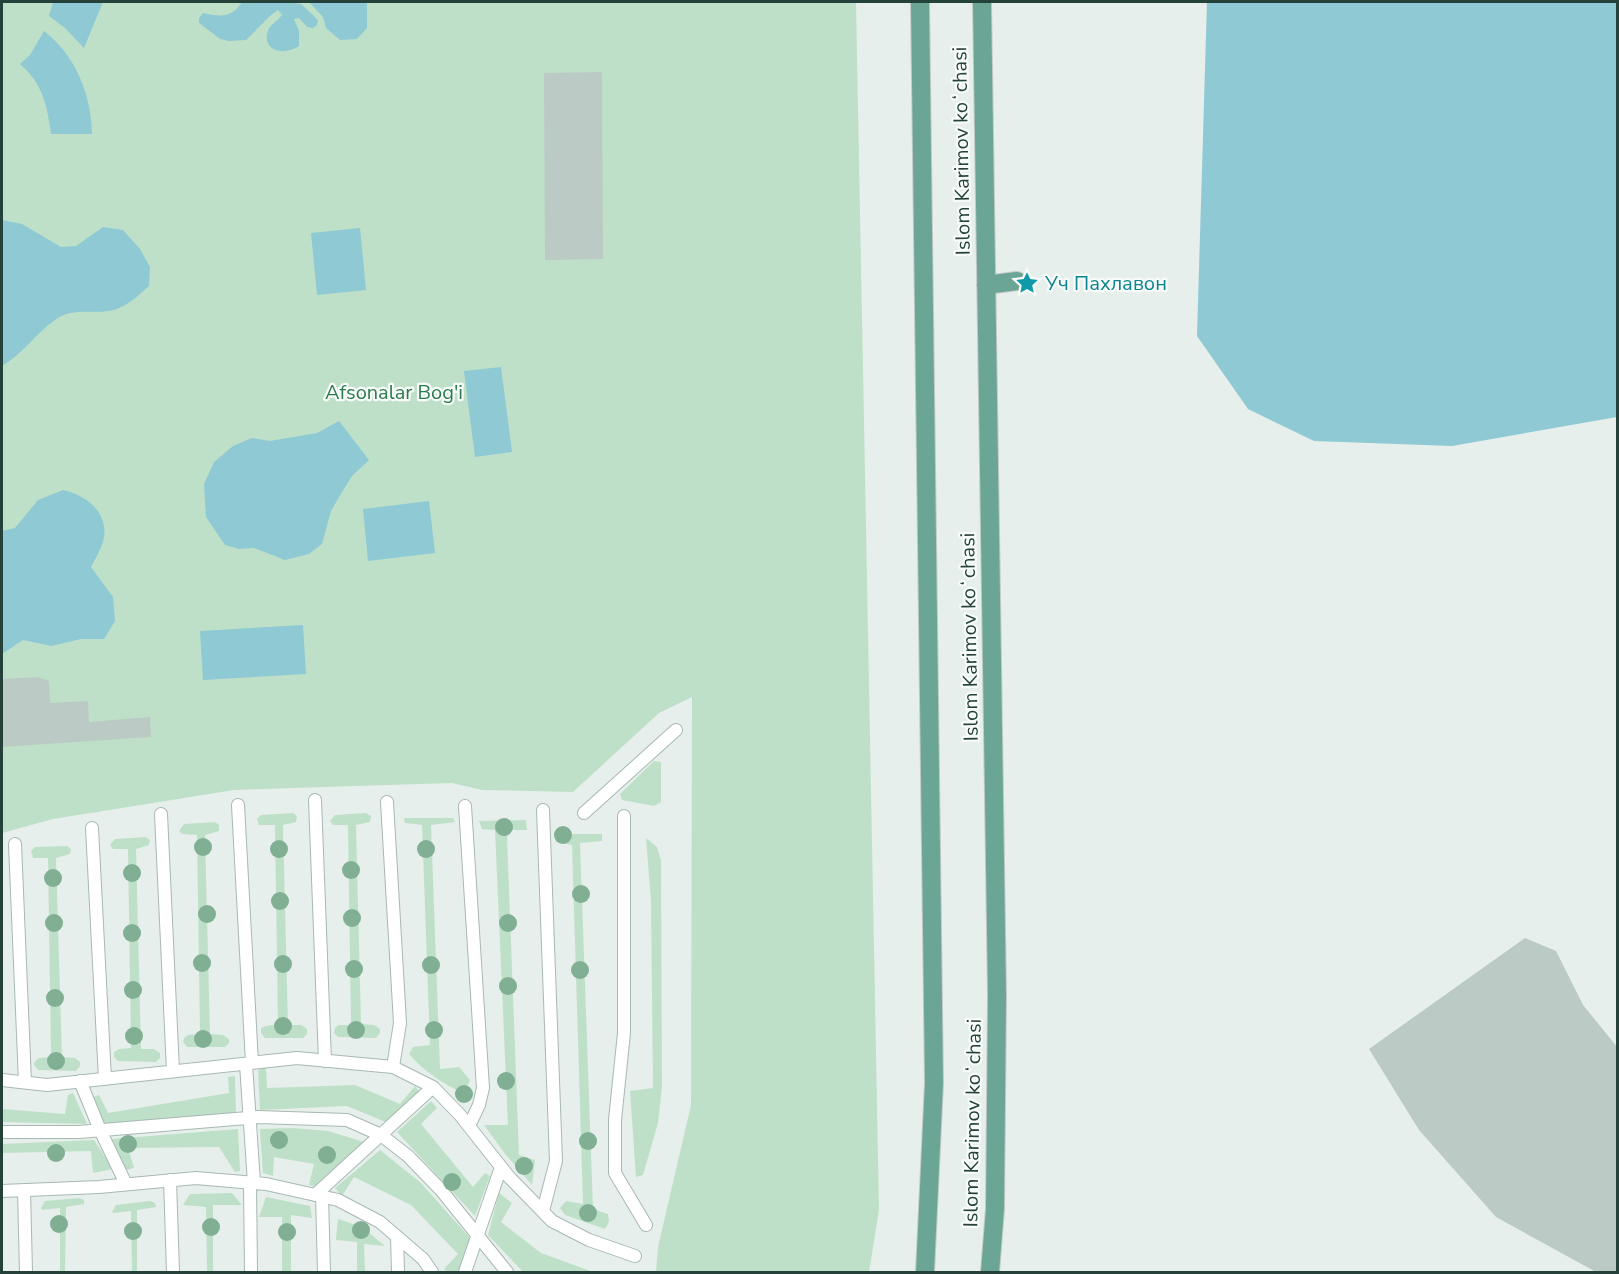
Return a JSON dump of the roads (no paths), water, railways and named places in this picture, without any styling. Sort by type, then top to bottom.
[{"type":"main road","name":"Islom Karimov koʻchasi","points":[[920,2],[934,1083],[925,1272]]},
{"type":"main road","name":"Islom Karimov koʻchasi","points":[[982,2],[997,995],[995,1209],[990,1272]]},
{"type":"main road","points":[[986,285],[1017,281]]},
{"type":"lane","points":[[584,813],[676,730]]},
{"type":"lane","points":[[315,800],[325,1061]]},
{"type":"lane","points":[[387,802],[400,1023],[393,1067]]},
{"type":"lane","points":[[238,805],[249,1064],[252,1183],[251,1272]]},
{"type":"lane","points":[[465,806],[483,1088],[479,1105],[469,1126]]},
{"type":"lane","points":[[543,810],[556,1161],[543,1211]]},
{"type":"lane","points":[[160,814],[174,1071]]},
{"type":"lane","points":[[624,816],[624,1033],[615,1120],[615,1173],[646,1225]]},
{"type":"lane","points":[[92,828],[105,1079]]},
{"type":"lane","points":[[15,844],[25,1082]]},
{"type":"lane","points":[[2,1080],[47,1085],[297,1058],[393,1067],[433,1087],[469,1126],[501,1167],[552,1221],[589,1240],[635,1256]]},
{"type":"lane","points":[[80,1081],[126,1184]]},
{"type":"lane","points":[[324,1272],[319,1196],[433,1087]]},
{"type":"lane","points":[[2,1132],[79,1132],[250,1118],[347,1120],[381,1135],[408,1156],[441,1191],[507,1272]]},
{"type":"lane","points":[[465,1272],[501,1167]]},
{"type":"lane","points":[[2,1191],[196,1178],[266,1184],[338,1200],[380,1222],[423,1259],[432,1272]]},
{"type":"lane","points":[[170,1180],[173,1272]]},
{"type":"lane","points":[[24,1190],[26,1272]]},
{"type":"lane","points":[[397,1237],[398,1272]]},
{"type":"water","points":[[53,2],[103,2],[84,48],[65,28],[49,16]]},
{"type":"water","points":[[242,2],[301,4],[318,20],[317,25],[313,28],[307,27],[299,18],[294,19],[299,31],[299,46],[282,51],[272,49],[267,40],[269,28],[282,15],[278,10],[246,40],[220,39],[199,23],[199,18],[203,13],[230,14]]},
{"type":"water","points":[[309,2],[367,2],[367,28],[357,39],[340,40],[326,28],[323,17]]},
{"type":"water","points":[[1207,2],[1617,2],[1617,417],[1452,446],[1314,441],[1248,409],[1197,336]]},
{"type":"water","points":[[44,31],[65,52],[80,77],[89,105],[92,134],[51,134],[43,96],[34,79],[20,64],[30,55]]},
{"type":"water","points":[[2,220],[22,224],[61,247],[76,246],[103,227],[123,230],[140,249],[150,267],[149,286],[119,308],[103,312],[70,313],[55,320],[2,366]]},
{"type":"water","points":[[360,228],[366,290],[317,295],[311,233]]},
{"type":"water","points":[[501,367],[512,452],[475,457],[464,371]]},
{"type":"water","points":[[339,421],[369,460],[352,476],[331,511],[322,544],[309,554],[285,560],[254,548],[239,549],[225,545],[206,517],[204,484],[214,462],[233,446],[252,438],[270,441],[317,433]]},
{"type":"water","points":[[63,490],[77,494],[89,502],[99,512],[102,519],[104,537],[91,567],[113,597],[115,621],[104,639],[81,639],[51,646],[23,640],[2,654],[2,531],[15,528],[38,500]]},
{"type":"water","points":[[429,501],[435,553],[368,561],[363,509]]},
{"type":"water","points":[[303,625],[306,674],[203,680],[200,631]]},
{"type":"place","name":"Уч Пахлавон","points":[[1027,283]]},
{"type":"park label","name":"Afsonalar Bog'i","points":[[394,392]]}]
